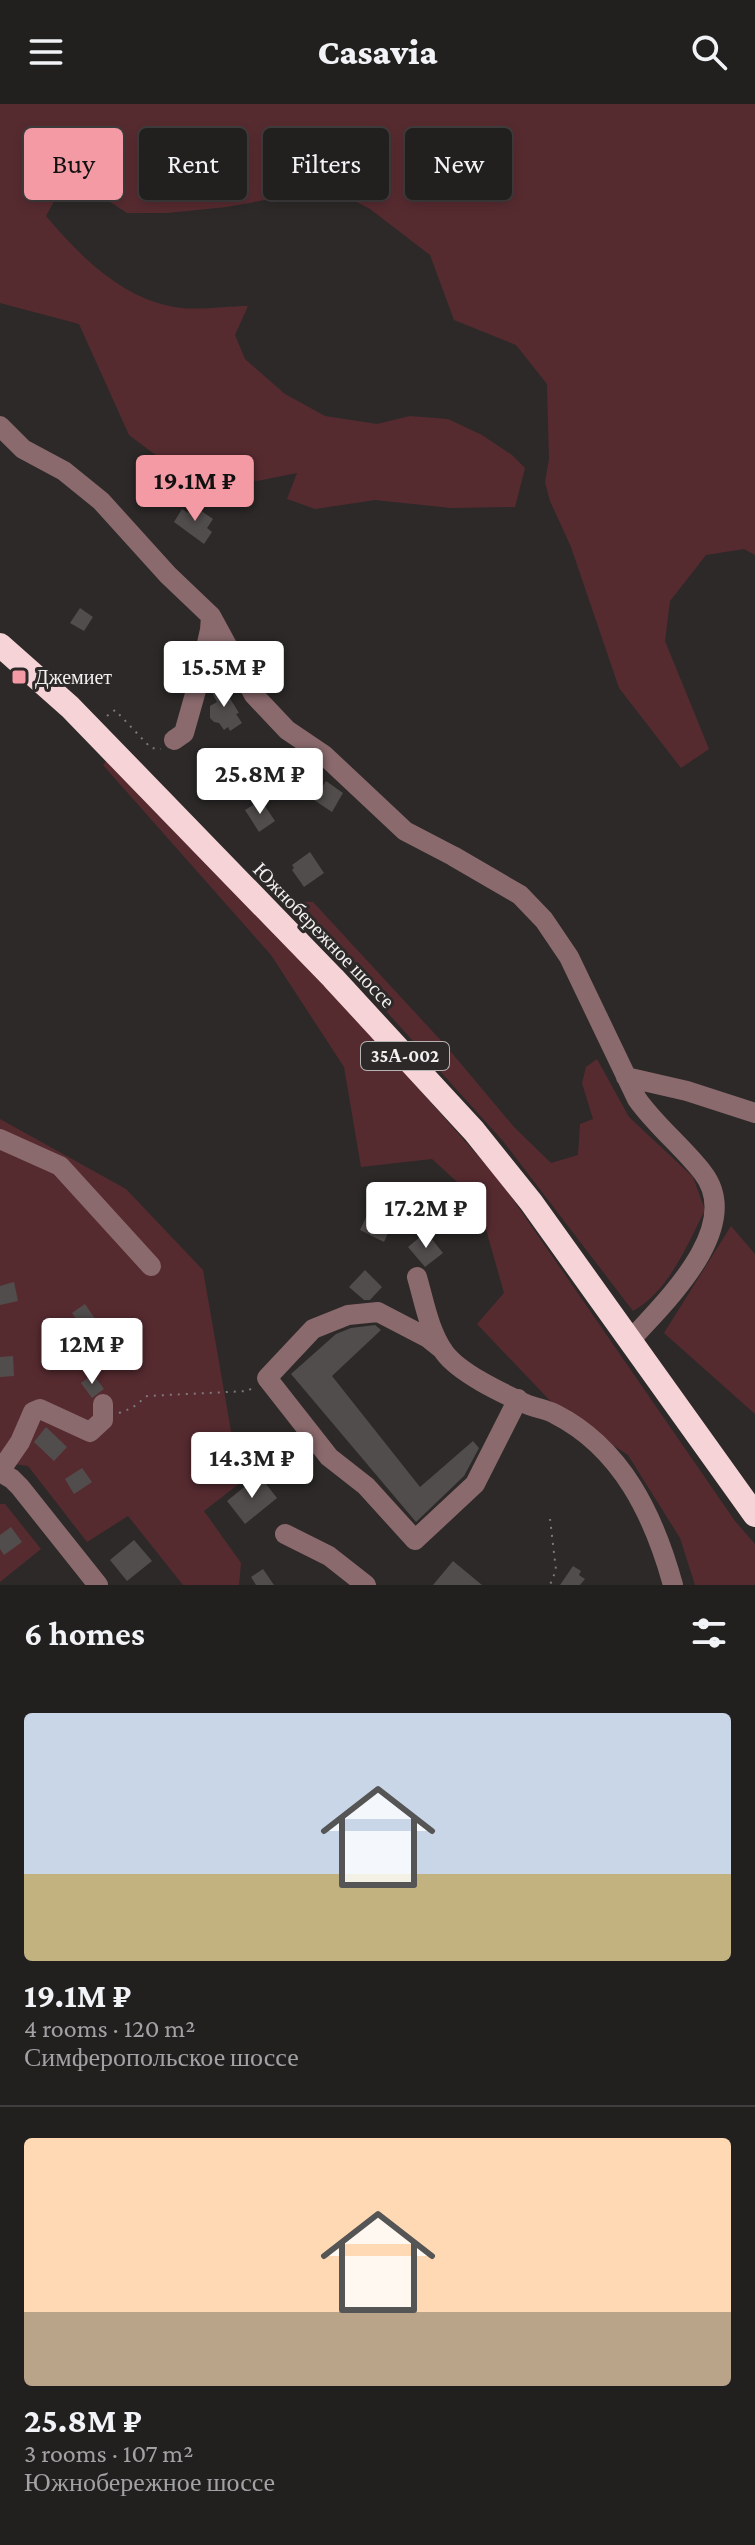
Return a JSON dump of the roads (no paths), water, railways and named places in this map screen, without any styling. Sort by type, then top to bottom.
[{"type":"highway","name":"Южнобережное шоссе","points":[[0,631],[100,721],[483,1125],[540,1197],[755,1497]]},
{"type":"highway","name":"Южнобережное шоссе","points":[[0,645],[81,718],[333,978],[474,1131],[531,1202],[755,1515]]},
{"type":"street","points":[[0,426],[23,449],[64,471],[101,501],[168,575],[211,616],[254,695],[287,730],[324,755],[405,831],[520,895],[544,920],[569,957],[626,1077],[651,1119],[705,1176],[714,1210],[700,1256],[637,1333]]},
{"type":"street","points":[[174,740],[184,733],[207,645],[211,616]]},
{"type":"street","points":[[626,1077],[687,1091],[755,1113]]},
{"type":"street","points":[[0,1139],[60,1166],[151,1266]]},
{"type":"street","points":[[417,1277],[443,1350]]},
{"type":"street","points":[[518,1399],[475,1484],[415,1540],[366,1486],[329,1457],[267,1378],[313,1329],[348,1315],[378,1312],[428,1338],[468,1373],[553,1413],[612,1456],[639,1498],[673,1585]]},
{"type":"street","points":[[98,1585],[20,1487],[0,1471],[20,1442],[33,1412],[40,1409],[90,1432],[103,1412]]},
{"type":"street","points":[[285,1534],[329,1556],[366,1585]]},
{"type":"place","name":"Джемиет","points":[[19,677]]}]
